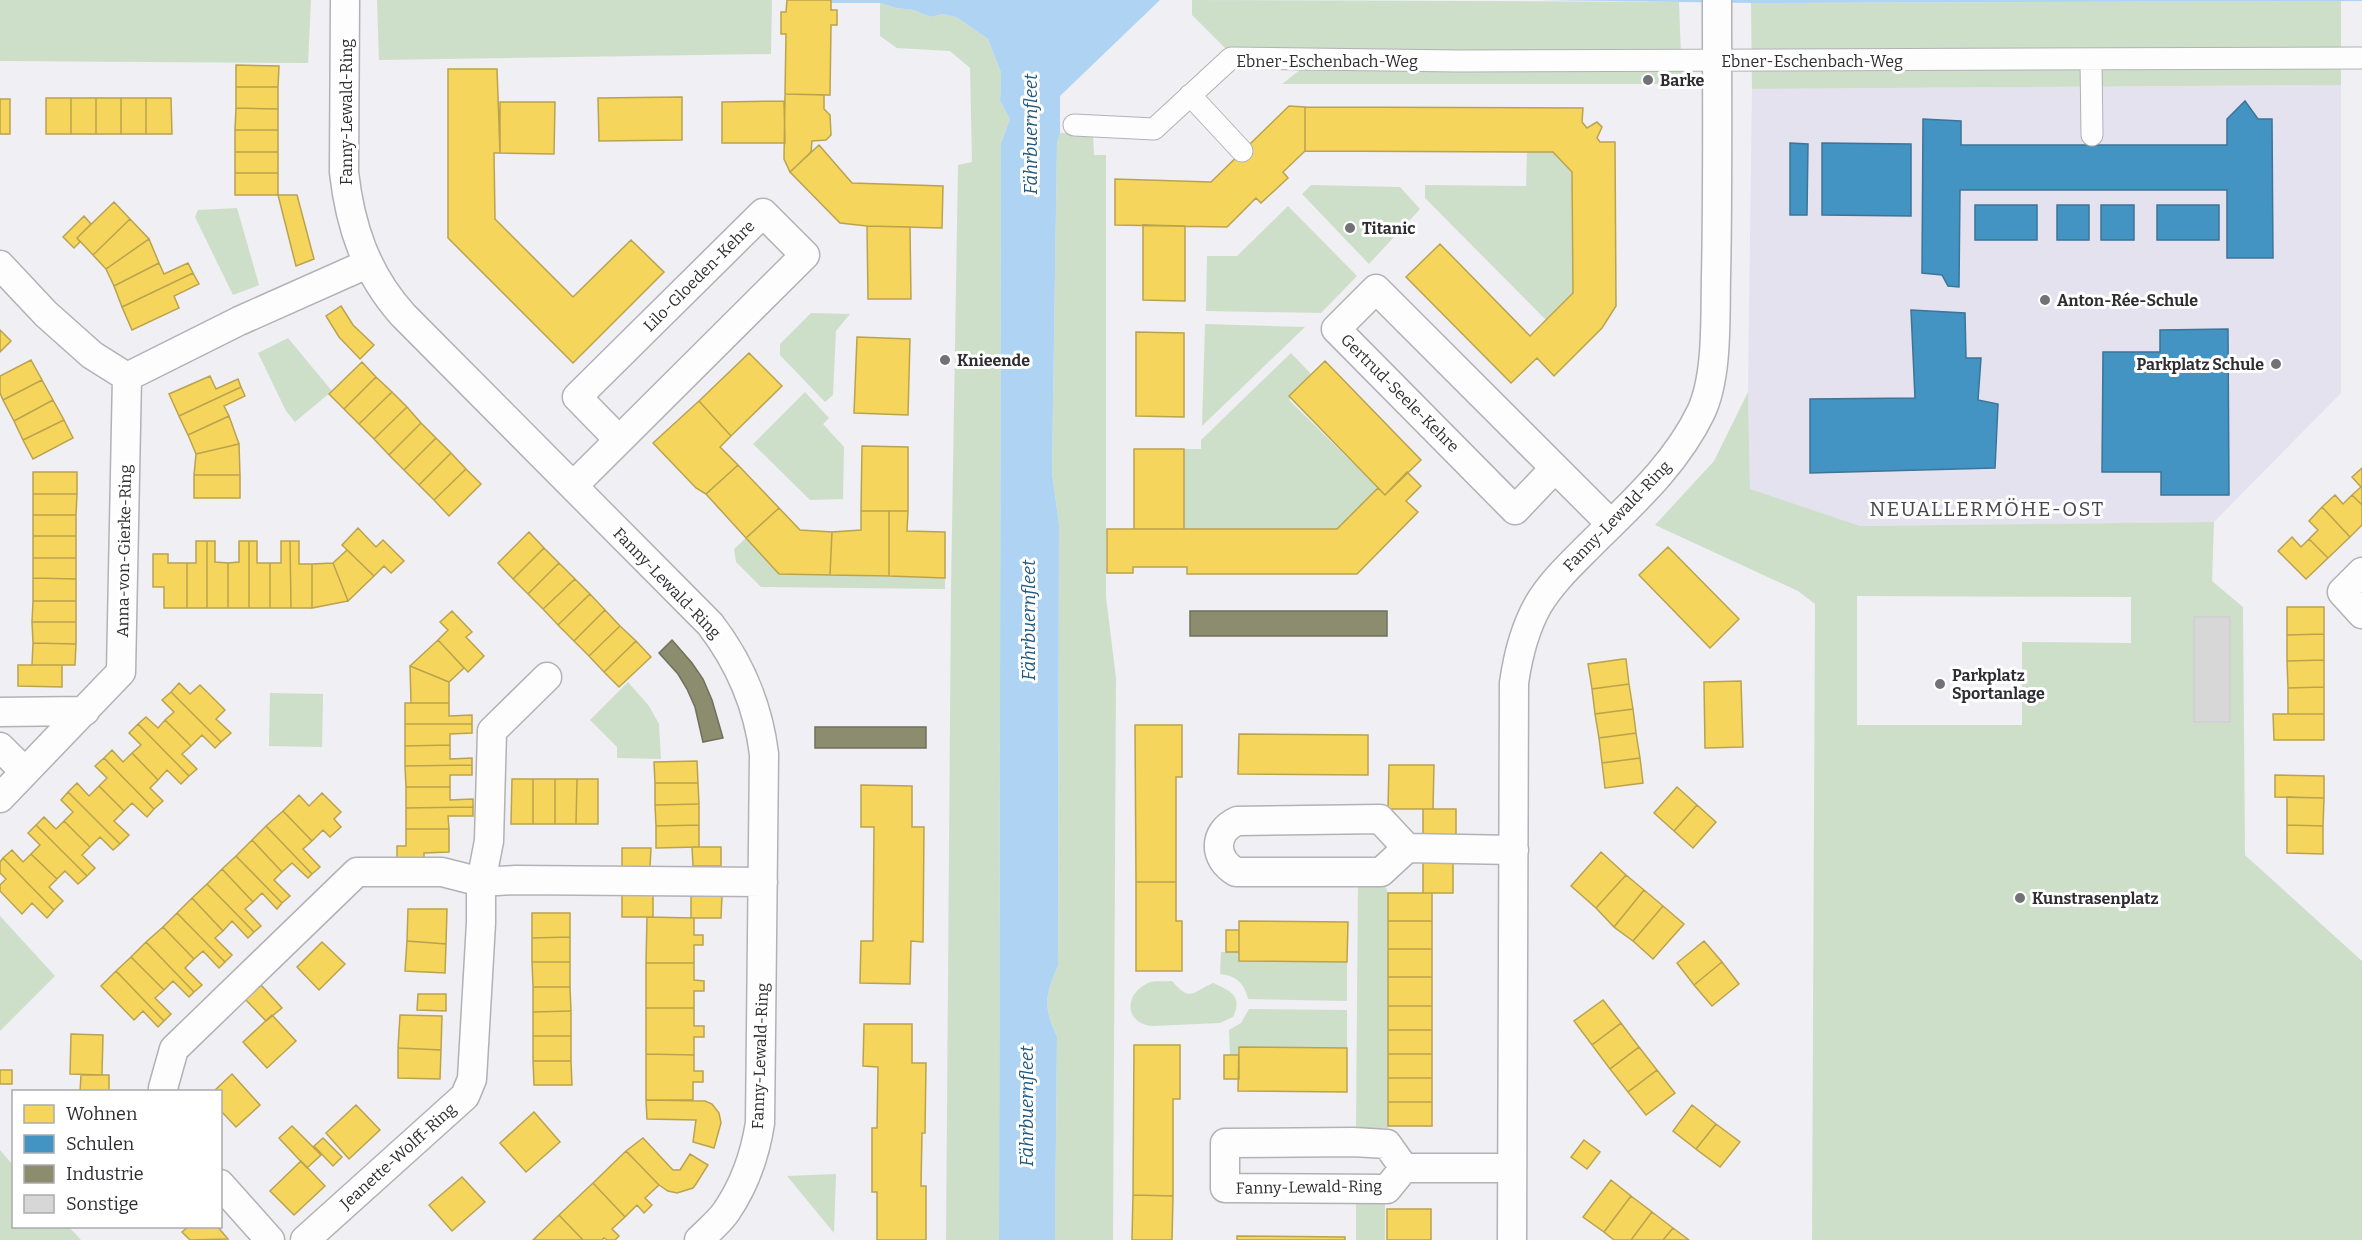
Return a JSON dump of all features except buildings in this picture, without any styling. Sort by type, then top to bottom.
[{"type":"street","name":"Fanny-Lewald-Ring","points":[[1512,1240],[1514,683],[1520,648],[1529,623],[1545,594],[1573,562],[1640,496],[1682,446],[1709,391],[1715,334],[1717,0]]},
{"type":"street","name":"Fanny-Lewald-Ring","points":[[345,7],[344,172],[351,216],[367,264],[403,315],[697,609],[722,639],[740,669],[756,710],[764,754],[760,1124],[751,1161],[739,1190],[725,1214],[699,1240]]},
{"type":"street","name":"Ebner-Eschenbach-Weg","points":[[1074,125],[1154,129],[1230,58],[1406,61],[1717,61],[2362,58]]},
{"type":"street","points":[[2091,60],[2092,135]]},
{"type":"street","points":[[1190,95],[1242,152]]},
{"type":"street","name":"Lilo-Gloeden-Kehre","points":[[573,486],[805,255],[763,213],[577,397],[618,440]]},
{"type":"street","points":[[0,265],[46,314],[92,355],[127,376],[239,321],[367,264]]},
{"type":"street","name":"Gertrud-Seele-Kehre","points":[[1554,469],[1515,510],[1336,328],[1376,289],[1611,524]]},
{"type":"street","name":"Anna-von-Gierke-Ring","points":[[0,798],[122,672],[127,376]]},
{"type":"street","points":[[2362,572],[2342,592],[2362,614]]},
{"type":"street","name":"Jeanette-Wolff-Ring","points":[[305,1240],[465,1096],[472,1079],[481,923],[481,882],[489,841],[492,731],[547,677]]},
{"type":"street","points":[[0,712],[85,711]]},
{"type":"street","points":[[0,747],[25,772]]},
{"type":"street","points":[[1407,848],[1380,819],[1237,821],[1227,826],[1221,835],[1219,845],[1222,859],[1229,868],[1236,872],[1381,872],[1407,848],[1514,850]]},
{"type":"street","points":[[164,1090],[174,1048],[357,872],[442,872],[481,882],[515,880],[763,882]]},
{"type":"street","name":"Fanny-Lewald-Ring","points":[[1225,1143],[1387,1144],[1404,1168],[1387,1189],[1225,1188],[1225,1143]]},
{"type":"street","name":"Fanny-Lewald-Ring","points":[[1404,1168],[1512,1168]]},
{"type":"street","points":[[222,1186],[270,1240]]},
{"type":"shaded area","name":"Anton-Rée-Schule","points":[[2341,85],[2341,393],[2214,522],[1860,526],[1750,490],[1748,392],[1752,89]]},
{"type":"green space","points":[[0,0],[311,0],[308,63],[0,61]]},
{"type":"green space","points":[[377,0],[772,0],[771,54],[379,60]]},
{"type":"green space","points":[[1192,0],[1679,2],[1682,84],[1282,84],[1305,66],[1538,52],[1226,49],[1192,15]]},
{"type":"green space","points":[[2341,1],[2341,85],[1752,89],[1751,3]]},
{"type":"green space","points":[[880,3],[913,10],[931,17],[942,14],[956,17],[988,39],[1001,73],[1000,101],[1010,119],[1001,143],[999,1240],[946,1240],[951,590],[958,165],[972,162],[970,68],[950,51],[897,48],[880,36]]},
{"type":"green space","points":[[1060,133],[1093,134],[1094,155],[1106,155],[1106,597],[1116,678],[1113,1240],[1055,1240],[1057,1036],[1049,1017],[1047,1001],[1050,985],[1058,966],[1059,524],[1052,473],[1057,143]]},
{"type":"green space","points":[[1527,152],[1553,152],[1572,172],[1573,293],[1546,320],[1425,198],[1425,185],[1526,186]]},
{"type":"green space","points":[[1311,185],[1400,187],[1420,209],[1369,264],[1302,194]]},
{"type":"green space","points":[[1288,206],[1357,276],[1321,313],[1206,311],[1207,256],[1237,256]]},
{"type":"green space","points":[[237,208],[259,285],[233,295],[195,217],[198,210]]},
{"type":"green space","points":[[811,313],[850,314],[836,331],[833,395],[825,402],[780,355],[780,344]]},
{"type":"green space","points":[[1205,324],[1305,327],[1202,426]]},
{"type":"green space","points":[[288,338],[332,391],[295,422],[286,411],[258,353]]},
{"type":"green space","points":[[1291,353],[1311,374],[1289,400],[1378,488],[1337,529],[1184,529],[1184,449],[1201,449],[1201,440]]},
{"type":"green space","points":[[805,392],[829,418],[823,424],[844,447],[843,499],[810,500],[753,444]]},
{"type":"green space","points":[[1748,392],[1750,489],[1860,526],[2214,522],[2212,581],[2243,607],[2245,855],[2362,961],[2362,1240],[1812,1240],[1815,604],[1798,591],[1655,525],[1714,461]],"holes":[[[1857,596],[2131,597],[2131,643],[2022,642],[2022,725],[1857,725]]]},
{"type":"green space","points":[[746,538],[779,574],[945,578],[945,589],[761,587],[736,562],[734,549]]},
{"type":"green space","points":[[628,682],[649,706],[659,724],[661,759],[617,758],[617,747],[590,720]]},
{"type":"green space","points":[[270,693],[323,694],[322,747],[269,746]]},
{"type":"green space","points":[[1383,880],[1388,893],[1388,1128],[1356,1128],[1358,881]]},
{"type":"green space","points":[[0,916],[55,976],[0,1031]]},
{"type":"green space","points":[[1221,952],[1239,952],[1239,961],[1347,962],[1347,1001],[1248,999],[1239,981],[1231,976],[1220,974]]},
{"type":"green space","points":[[1172,981],[1188,994],[1213,983],[1225,989],[1236,999],[1236,1010],[1233,1017],[1220,1023],[1152,1026],[1136,1020],[1130,1008],[1131,1001],[1140,988],[1151,982]]},
{"type":"green space","points":[[1249,1009],[1347,1010],[1347,1048],[1239,1047],[1239,1055],[1230,1055],[1229,1030],[1241,1023]]},
{"type":"green space","points":[[0,1150],[12,1164],[12,1228],[70,1228],[81,1240],[0,1240]]},
{"type":"green space","points":[[836,1174],[834,1233],[787,1176]]},
{"type":"green space","points":[[1385,1195],[1385,1240],[1356,1240],[1356,1196]]},
{"type":"water","name":"Fährbuernfleet","points":[[831,0],[1160,0],[1060,96],[1060,133],[1057,143],[1052,473],[1059,524],[1058,966],[1050,985],[1047,1001],[1049,1017],[1057,1036],[1055,1240],[999,1240],[1001,143],[1010,119],[1000,101],[1001,73],[988,39],[956,17],[942,14],[931,17],[913,10],[880,3],[831,3]]},
{"type":"water","points":[[1539,0],[2362,0],[2362,1],[1751,3]]},
{"type":"place","name":"Barke","points":[[1648,80]]},
{"type":"place","name":"Titanic","points":[[1350,228]]},
{"type":"place","name":"Anton-Rée-Schule","points":[[2045,300]]},
{"type":"place","name":"Knieende","points":[[945,360]]},
{"type":"place","name":"Parkplatz Schule","points":[[2276,364]]},
{"type":"place","name":"Parkplatz Sportanlage","points":[[1940,684]]},
{"type":"place","name":"Kunstrasenplatz","points":[[2020,898]]},
{"type":"district","name":"NEUALLERMÖHE-OST","points":[[1987,509]]}]
